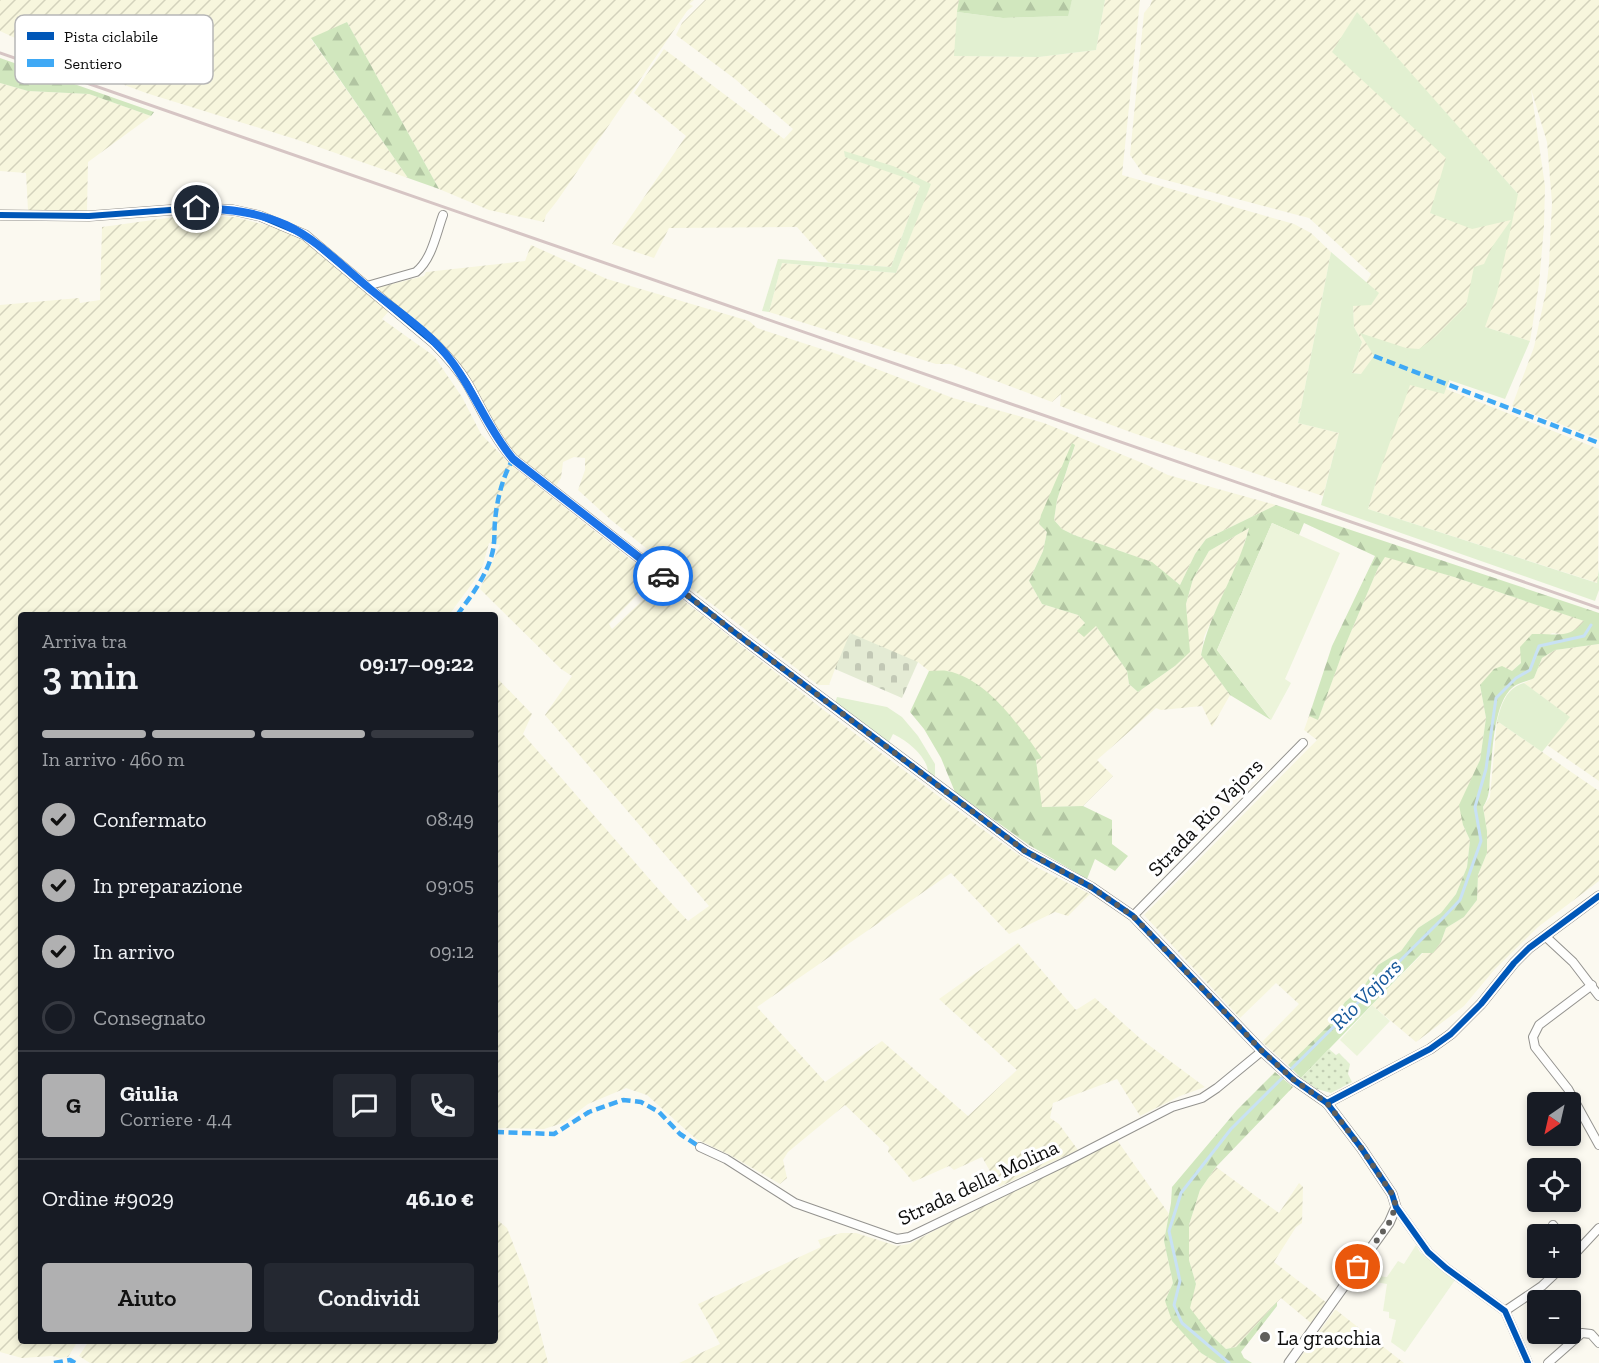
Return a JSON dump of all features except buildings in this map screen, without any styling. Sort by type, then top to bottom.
[{"type":"street","points":[[0,215],[89,216],[197,208],[233,210],[260,216],[305,235],[450,359],[466,381],[498,442],[513,459],[734,632],[996,830],[1025,851],[1091,887],[1133,916],[1279,1068],[1327,1103],[1362,1149],[1392,1194],[1396,1206],[1428,1252],[1505,1311],[1528,1363]]},
{"type":"street","points":[[367,286],[416,272],[422,267],[428,258],[443,215]]},
{"type":"street","name":"Strada Rio Vajors","points":[[1133,916],[1303,743]]},
{"type":"street","points":[[1327,1103],[1430,1049],[1451,1034],[1481,1004],[1514,963],[1545,936],[1599,896]]},
{"type":"street","points":[[1545,936],[1573,962],[1599,996]]},
{"type":"street","points":[[1592,985],[1539,1025],[1533,1037],[1535,1047],[1568,1089],[1599,1145]]},
{"type":"street","name":"Strada della Molina","points":[[700,1147],[726,1160],[795,1203],[897,1239],[909,1237],[1071,1159],[1172,1107],[1202,1098],[1262,1051]]},
{"type":"street","points":[[1288,1363],[1389,1223],[1396,1206]]},
{"type":"street","points":[[1581,1245],[1599,1228]]},
{"type":"street","points":[[1505,1311],[1542,1287],[1551,1278]]},
{"type":"street","points":[[1548,1363],[1582,1333],[1591,1334],[1599,1343]]},
{"type":"green space","points":[[0,0],[694,0],[689,4],[693,6],[687,11],[546,215],[544,222],[489,210],[439,189],[347,22],[311,39],[408,178],[122,84],[213,84],[213,15],[15,15],[15,38],[0,31]]},
{"type":"green space","points":[[705,0],[959,0],[955,56],[1039,57],[1096,50],[1105,0],[1140,0],[1122,175],[1294,224],[1311,233],[1331,252],[1298,423],[1339,433],[1323,496],[1133,433],[1060,406],[1061,394],[1052,402],[951,364],[936,364],[769,312],[782,263],[896,273],[930,184],[903,177],[920,186],[891,267],[828,262],[797,227],[669,228],[654,258],[612,244],[686,136],[634,93],[664,49],[784,139],[793,129],[735,79],[676,35],[682,23]]},
{"type":"green space","points":[[959,0],[1072,0],[1068,16],[1003,18],[957,12]]},
{"type":"green space","points":[[1072,0],[1105,0],[1096,50],[1039,57],[954,56],[957,12],[1003,18],[1067,16]]},
{"type":"green space","points":[[1152,0],[1599,0],[1599,439],[1512,406],[1534,347],[1546,291],[1549,264],[1552,203],[1547,142],[1531,89],[1545,186],[1539,284],[1530,341],[1485,327],[1456,361],[1446,389],[1599,449],[1598,583],[1368,509],[1376,482],[1361,374],[1352,373],[1362,342],[1354,327],[1353,306],[1371,274],[1309,218],[1143,174],[1130,155],[1144,13]],"holes":[[[1357,13],[1518,194],[1431,214],[1447,158]]]},
{"type":"green space","points":[[1357,12],[1518,194],[1497,293],[1485,327],[1530,341],[1505,399],[1449,380],[1444,394],[1410,385],[1368,509],[1597,583],[1599,569],[1599,590],[1595,601],[1321,505],[1339,433],[1298,423],[1331,252],[1379,293],[1371,305],[1353,306],[1354,327],[1362,342],[1352,373],[1361,374],[1374,356],[1360,333],[1406,348],[1419,349],[1435,337],[1466,306],[1474,267],[1484,264],[1492,247],[1511,220],[1472,229],[1430,213],[1446,158],[1332,52]]},
{"type":"green space","points":[[347,22],[439,189],[408,178],[311,38]]},
{"type":"green space","points":[[0,58],[15,63],[15,84],[74,84],[154,112],[151,116],[89,94],[28,91],[0,83]]},
{"type":"green space","points":[[0,83],[28,91],[89,94],[151,116],[88,162],[87,211],[28,210],[26,173],[0,171]]},
{"type":"green space","points":[[844,151],[893,166],[931,184],[896,273],[782,263],[769,312],[762,311],[778,259],[891,267],[920,186],[903,177],[845,157]]},
{"type":"green space","points":[[182,216],[235,217],[277,228],[305,242],[389,311],[382,319],[434,356],[462,397],[481,434],[512,466],[654,578],[609,624],[612,629],[661,583],[825,711],[993,837],[1036,867],[1090,894],[1068,916],[1055,912],[1009,934],[951,873],[757,1007],[825,1082],[882,1041],[968,1116],[1017,1070],[939,999],[1018,943],[1076,1010],[1095,998],[1142,1040],[1205,1087],[1180,1096],[1140,1116],[1117,1079],[1053,1103],[1050,1118],[1059,1124],[1078,1150],[999,1187],[982,1157],[954,1170],[949,1166],[913,1182],[888,1152],[889,1147],[845,1105],[788,1152],[783,1160],[787,1178],[780,1184],[728,1154],[696,1139],[647,1095],[626,1088],[588,1104],[563,1123],[544,1129],[498,1128],[498,679],[532,714],[523,734],[660,891],[688,921],[709,906],[545,715],[572,676],[561,669],[480,589],[500,545],[489,543],[483,565],[451,612],[18,612],[18,1344],[76,1344],[68,1357],[60,1358],[52,1356],[22,1358],[0,1352],[0,305],[79,298],[80,303],[100,300],[102,227]]},
{"type":"green space","points":[[531,245],[607,279],[749,321],[757,328],[837,354],[953,398],[1044,423],[1168,475],[1276,505],[1206,539],[1195,554],[1180,585],[1151,562],[1074,535],[1062,529],[1054,520],[1057,500],[1075,446],[1039,524],[1047,532],[1043,551],[1029,581],[1042,604],[1078,615],[1085,623],[1096,626],[1127,671],[1129,684],[1138,692],[1175,666],[1189,652],[1186,604],[1193,579],[1209,551],[1249,528],[1240,557],[1204,637],[1201,655],[1230,695],[1212,727],[1202,706],[1161,710],[1156,708],[1097,760],[1113,776],[1083,806],[1041,807],[1036,760],[1041,758],[949,671],[929,671],[918,662],[835,669],[829,685],[818,685],[671,573],[671,568],[578,490],[585,470],[585,458],[574,457],[563,462],[561,478],[556,486],[516,455],[504,442],[457,362],[441,343],[380,291],[380,287],[424,276],[426,272],[525,261]]},
{"type":"green space","points":[[1072,443],[1075,445],[1057,500],[1054,520],[1062,529],[1074,535],[1152,562],[1180,585],[1195,554],[1206,539],[1276,505],[1599,613],[1599,644],[1555,650],[1542,658],[1534,678],[1516,685],[1503,701],[1495,726],[1489,792],[1483,807],[1487,831],[1487,853],[1478,875],[1477,900],[1464,917],[1446,928],[1441,942],[1433,953],[1422,953],[1301,1078],[1288,1065],[1332,1022],[1345,1002],[1364,986],[1378,965],[1401,951],[1418,928],[1441,913],[1456,894],[1467,867],[1470,840],[1463,825],[1459,805],[1480,760],[1486,718],[1480,685],[1494,669],[1502,666],[1512,671],[1521,663],[1520,647],[1532,634],[1567,633],[1579,627],[1584,621],[1454,577],[1385,557],[1378,568],[1345,646],[1318,720],[1309,716],[1332,646],[1375,556],[1304,523],[1299,535],[1272,523],[1217,650],[1271,720],[1230,695],[1201,655],[1211,623],[1249,528],[1209,551],[1193,579],[1186,604],[1190,652],[1175,666],[1138,692],[1129,684],[1127,671],[1096,626],[1084,637],[1077,631],[1085,623],[1078,615],[1042,604],[1029,581],[1043,551],[1047,532],[1039,524],[1041,515]]},
{"type":"green space","points":[[1272,523],[1340,553],[1285,679],[1291,683],[1271,720],[1217,650]]},
{"type":"green space","points":[[1385,556],[1585,621],[1577,631],[1568,635],[1552,633],[1512,671],[1480,685],[1486,718],[1480,760],[1473,778],[1463,825],[1470,840],[1467,867],[1456,894],[1441,913],[1418,928],[1401,951],[1378,965],[1364,986],[1345,1002],[1332,1022],[1288,1065],[1262,1042],[1299,1004],[1276,983],[1240,1018],[1144,915],[1317,740],[1304,730],[1309,716],[1318,719],[1345,646]]},
{"type":"green space","points":[[850,633],[918,662],[902,698],[835,669]]},
{"type":"green space","points":[[1599,644],[1599,781],[1547,745],[1569,717],[1524,683],[1534,678],[1542,658],[1555,650]]},
{"type":"green space","points":[[929,671],[947,671],[962,675],[976,683],[989,693],[1013,719],[1042,758],[1036,760],[1042,807],[1083,806],[1112,820],[1112,844],[1128,856],[1115,871],[1095,859],[1087,879],[1029,845],[955,792],[941,758],[924,729],[910,712]]},
{"type":"green space","points":[[1524,683],[1570,717],[1542,752],[1497,721],[1509,693]]},
{"type":"green space","points":[[837,697],[887,707],[902,717],[918,736],[935,764],[935,778],[928,774],[925,762],[910,745],[893,734],[888,744],[835,703]]},
{"type":"green space","points":[[1497,721],[1599,791],[1599,881],[1538,927],[1494,970],[1464,1006],[1416,1042],[1372,1005],[1423,953],[1441,942],[1446,928],[1464,917],[1477,900],[1478,875],[1487,853],[1487,831],[1483,807],[1490,797]]},
{"type":"green space","points":[[1372,1005],[1390,1021],[1357,1056],[1340,1040]]},
{"type":"green space","points":[[1329,1049],[1336,1055],[1339,1053],[1350,1064],[1348,1074],[1352,1082],[1331,1093],[1317,1089],[1301,1078]]},
{"type":"green space","points":[[1275,1072],[1293,1087],[1216,1167],[1200,1190],[1189,1225],[1189,1260],[1196,1284],[1190,1308],[1209,1333],[1226,1349],[1236,1347],[1277,1302],[1277,1306],[1241,1352],[1244,1358],[1252,1363],[1217,1363],[1201,1353],[1172,1321],[1165,1301],[1173,1283],[1164,1241],[1172,1187],[1237,1110]]},
{"type":"green space","points":[[1117,1140],[1169,1214],[1164,1241],[1173,1283],[1165,1301],[1201,1353],[1217,1363],[679,1363],[720,1344],[698,1304],[821,1247],[818,1240],[841,1233],[856,1233],[897,1246],[909,1244]]},
{"type":"green space","points":[[1216,1167],[1279,1213],[1299,1183],[1303,1187],[1302,1223],[1296,1227],[1274,1262],[1327,1303],[1311,1323],[1281,1298],[1236,1347],[1226,1349],[1209,1333],[1189,1308],[1196,1284],[1189,1260],[1189,1225],[1200,1190]]},
{"type":"green space","points":[[498,1220],[507,1228],[527,1279],[548,1363],[90,1363],[79,1356],[87,1344],[498,1344]]},
{"type":"green space","points":[[1416,1245],[1420,1252],[1455,1280],[1405,1352],[1391,1342],[1396,1320],[1389,1318],[1389,1312],[1383,1311],[1387,1284],[1375,1282],[1376,1276],[1387,1277],[1398,1261],[1404,1264]]},
{"type":"green space","points":[[1336,1310],[1404,1363],[1296,1363]]},
{"type":"waterway","name":"Rio Vajors","points":[[1229,1363],[1182,1323],[1174,1305],[1180,1281],[1169,1231],[1181,1193],[1231,1129],[1460,900],[1481,841],[1475,807],[1486,769],[1496,698],[1516,678],[1530,670],[1539,646],[1584,636],[1591,625]]},
{"type":"railway","points":[[0,53],[15,58]]},
{"type":"railway","points":[[89,84],[1599,608]]},
{"type":"marked path","points":[[1374,356],[1599,443]]},
{"type":"marked path","points":[[459,612],[479,584],[491,559],[499,497],[513,459]]},
{"type":"marked path","points":[[498,1132],[554,1134],[589,1112],[623,1100],[641,1102],[659,1112],[680,1134],[700,1147]]},
{"type":"marked path","points":[[54,1363],[70,1360],[75,1363]]},
{"type":"cycle path","points":[[0,215],[89,216],[197,208],[233,210],[260,216],[305,235],[443,352],[463,377],[494,432],[513,459],[734,632],[1025,851],[1091,887],[1133,916],[1262,1051],[1294,1080],[1327,1103],[1362,1149],[1392,1194],[1396,1207],[1428,1252],[1505,1311],[1528,1363]]},
{"type":"cycle path","points":[[1327,1103],[1430,1049],[1451,1034],[1481,1004],[1529,948],[1599,896]]},
{"type":"way so far","points":[[663,576],[1025,851],[1091,887],[1133,916],[1262,1051],[1294,1080],[1327,1103],[1362,1149],[1392,1194],[1396,1206],[1389,1223],[1358,1267]]},
{"type":"place","name":"La gracchia","points":[[1265,1337]]},
{"type":"route","points":[[197,208],[233,210],[260,216],[305,235],[420,330],[450,359],[466,381],[498,442],[513,459],[663,576]]}]
